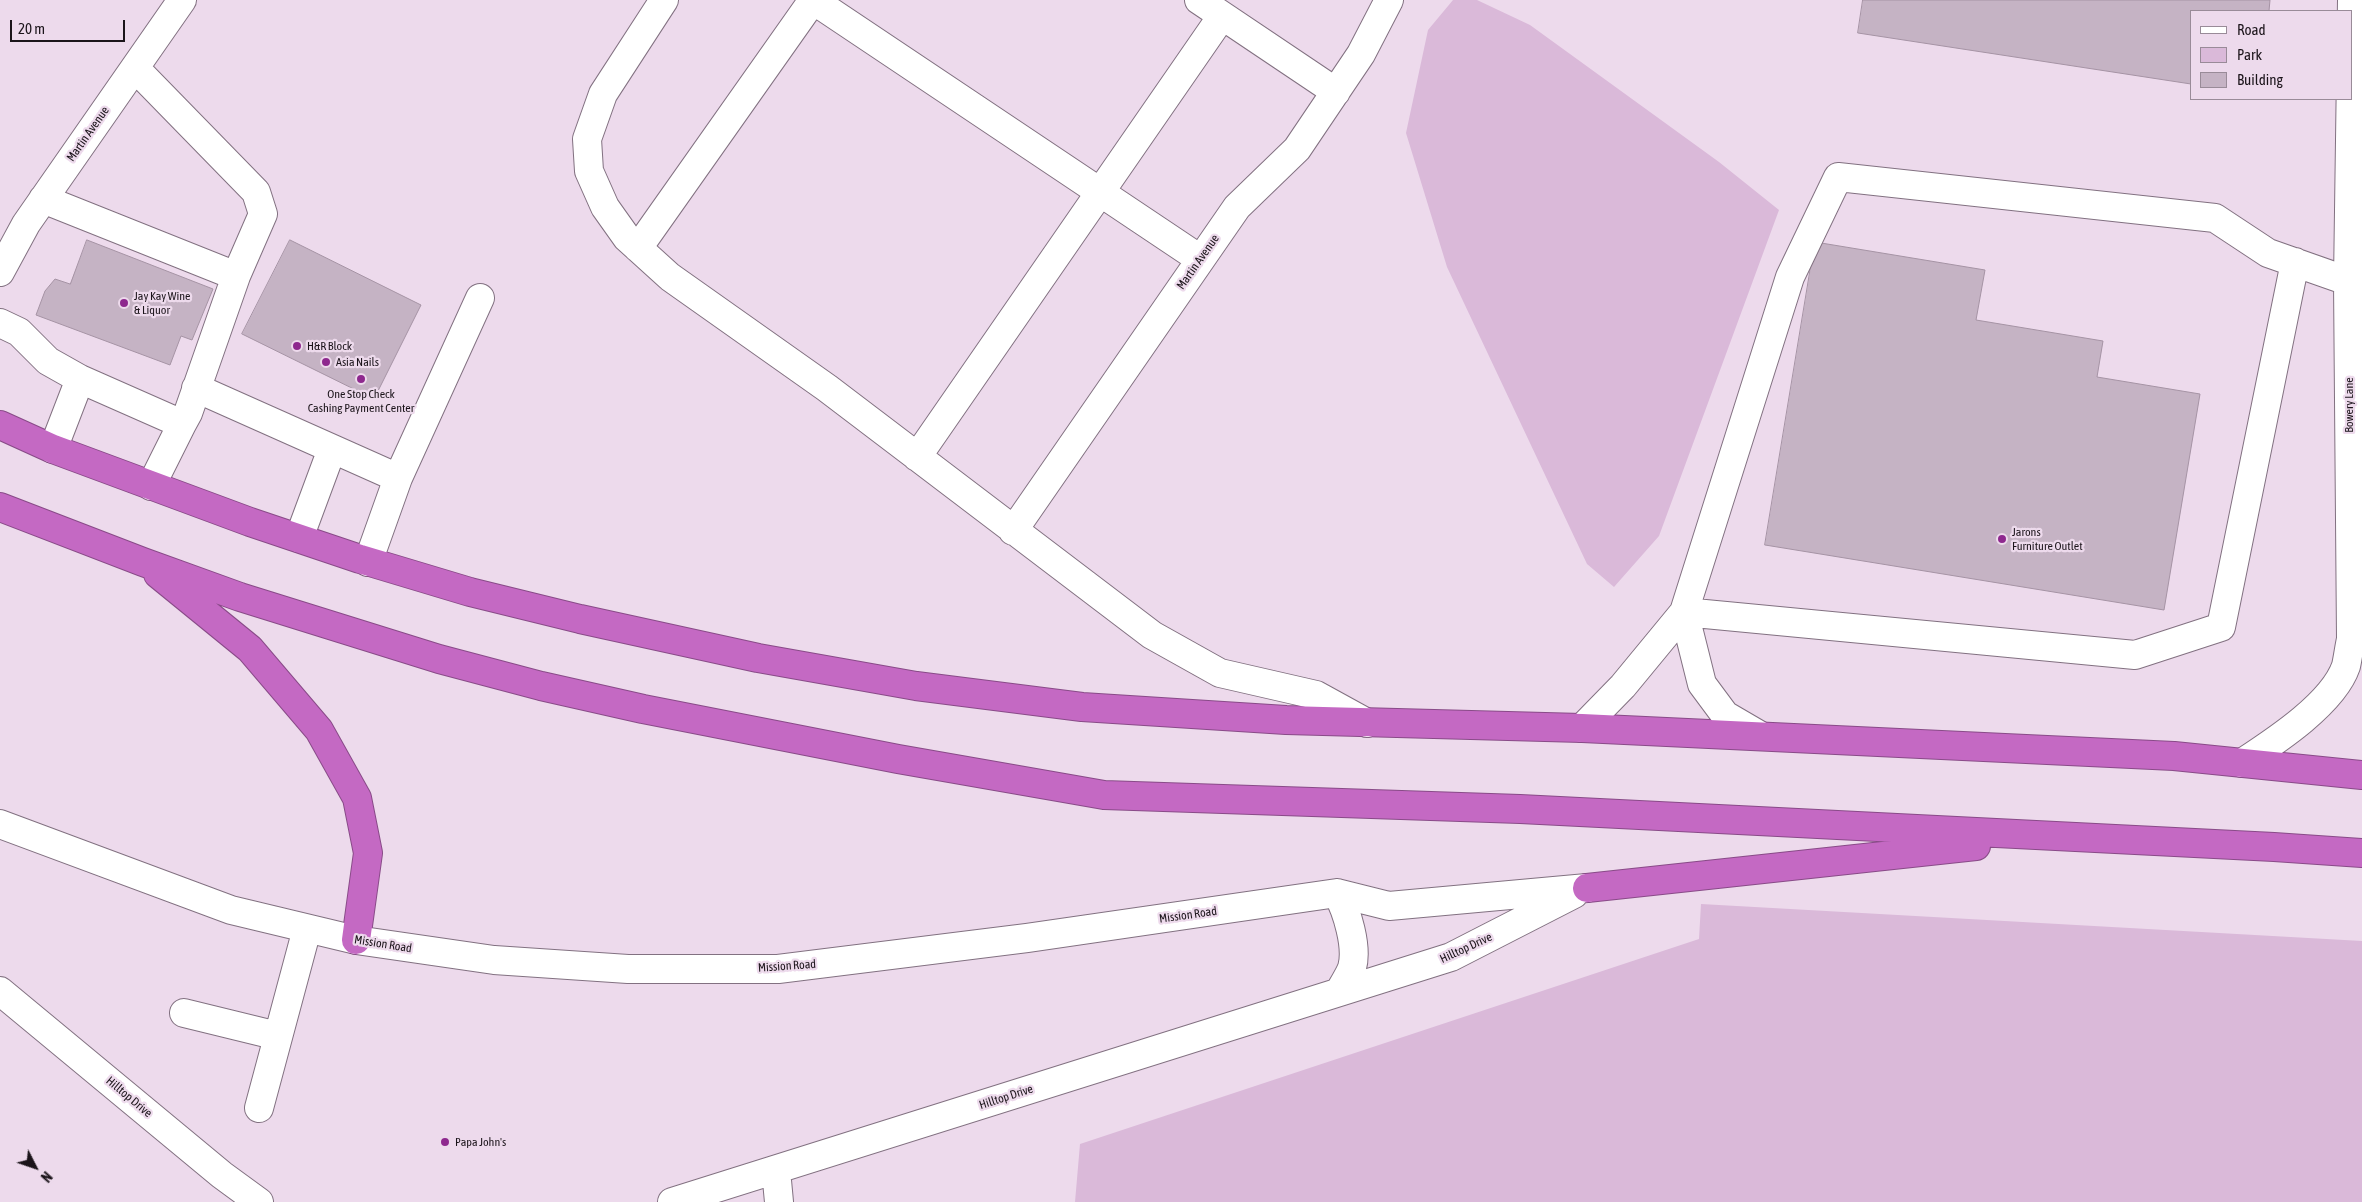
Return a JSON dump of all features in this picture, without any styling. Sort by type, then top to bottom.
[{"type":"highway","points":[[0,425],[53,449],[151,486],[368,562],[470,592],[580,619],[758,658],[916,686],[1082,707],[1286,720],[1582,728],[2174,756],[2362,775]]},
{"type":"highway","points":[[0,507],[143,562],[338,628],[541,686],[643,709],[832,746],[1104,795],[1520,809],[2058,837],[2274,846],[2362,853]]},
{"type":"highway","points":[[143,562],[250,649],[319,730],[357,798],[368,853],[356,940]]},
{"type":"highway","points":[[1587,888],[2058,837]]},
{"type":"highway","points":[[2274,846],[2362,873]]},
{"type":"street","name":"Martin Avenue","points":[[0,272],[26,224],[182,0]]},
{"type":"street","points":[[664,0],[604,94],[587,139],[589,171],[605,207],[627,238],[670,277],[827,388],[1152,635],[1220,673],[1316,695],[1367,723]]},
{"type":"street","points":[[638,248],[813,0],[1200,259]]},
{"type":"street","points":[[1199,0],[1336,92]]},
{"type":"street","name":"Martin Avenue","points":[[1013,531],[1237,207],[1297,149],[1361,54],[1389,0]]},
{"type":"street","name":"Bowery Lane","points":[[2242,763],[2294,729],[2329,692],[2345,667],[2351,639],[2355,284],[2352,0]]},
{"type":"street","points":[[917,457],[1222,16]]},
{"type":"street","points":[[135,68],[256,192],[263,214],[236,276],[188,413],[151,486]]},
{"type":"street","points":[[1582,728],[1623,686],[1684,612],[1790,277],[1838,177],[2215,218],[2268,253],[2355,284]]},
{"type":"street","points":[[43,199],[236,276]]},
{"type":"street","points":[[1684,612],[2134,655],[2221,627],[2295,262]]},
{"type":"street","points":[[368,562],[398,478],[480,298]]},
{"type":"street","points":[[0,322],[19,332],[48,361],[80,380],[182,424]]},
{"type":"street","points":[[53,449],[80,380]]},
{"type":"street","points":[[196,388],[398,478]]},
{"type":"street","points":[[299,538],[332,449]]},
{"type":"street","points":[[1684,612],[1702,684],[1725,715],[1761,736]]},
{"type":"street","name":"Mission Road","points":[[0,824],[231,910],[356,940],[494,960],[619,969],[778,969],[1027,938],[1337,893],[1389,906],[1587,888]]},
{"type":"street","name":"Hilltop Drive","points":[[672,1202],[1451,957],[1587,888]]},
{"type":"street","points":[[1337,893],[1346,909],[1352,939],[1352,968],[1338,992]]},
{"type":"street","points":[[259,1108],[307,928]]},
{"type":"street","name":"Hilltop Drive","points":[[0,991],[222,1175],[259,1202]]},
{"type":"street","points":[[184,1013],[278,1036]]},
{"type":"street","points":[[776,1170],[779,1202]]},
{"type":"green space","points":[[1453,0],[1477,0],[1530,25],[1719,162],[1779,210],[1659,536],[1614,587],[1587,564],[1447,267],[1406,133],[1428,30]]},
{"type":"green space","points":[[1701,904],[2362,941],[2362,1202],[1075,1202],[1080,1144],[1699,939]]},
{"type":"building","points":[[1863,0],[2270,0],[2269,10],[2190,10],[2190,84],[1858,33]]},
{"type":"building","name":"Jay Kay Wine & Liquor","points":[[87,240],[213,289],[192,340],[181,336],[170,365],[36,315],[45,291],[55,279],[70,284]]},
{"type":"building","points":[[290,240],[421,305],[374,399],[242,334]]},
{"type":"building","points":[[1815,242],[1985,270],[1976,320],[2103,341],[2097,377],[2200,394],[2164,610],[1765,545]]},
{"type":"place","name":"Jay Kay Wine & Liquor","points":[[124,303]]},
{"type":"place","name":"H&R Block","points":[[297,346]]},
{"type":"place","name":"Asia Nails","points":[[326,362]]},
{"type":"place","name":"One Stop Check Cashing Payment Center","points":[[361,379]]},
{"type":"place","name":"Jarons Furniture Outlet","points":[[2002,539]]},
{"type":"place","name":"Papa John's","points":[[445,1142]]}]
